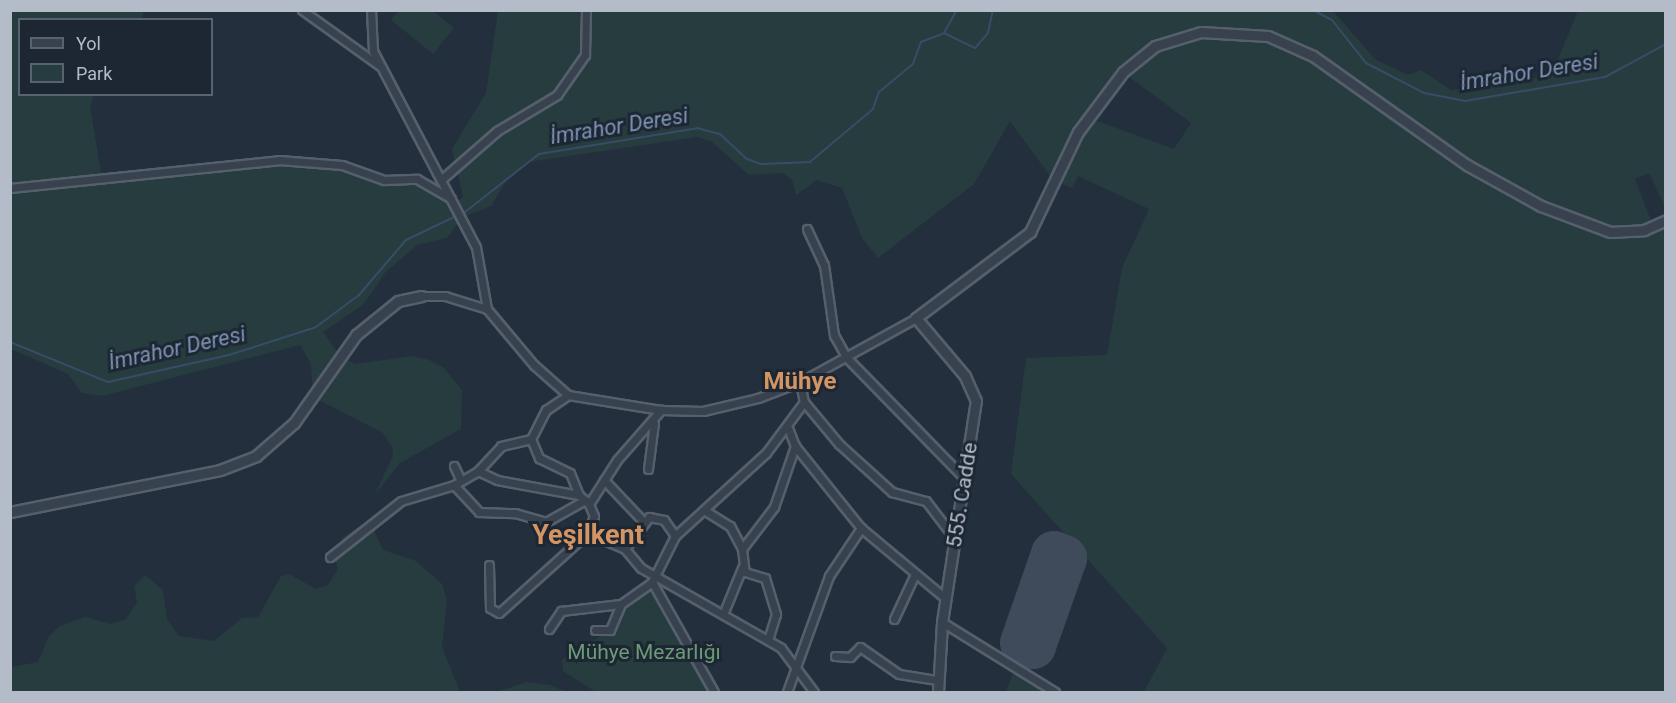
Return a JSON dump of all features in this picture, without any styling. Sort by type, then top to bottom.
[{"type":"street","points":[[302,10],[380,66]]},
{"type":"street","points":[[370,10],[368,25],[380,66],[442,179],[476,247],[487,309]]},
{"type":"street","points":[[442,179],[497,131],[557,95],[585,55],[586,10]]},
{"type":"street","points":[[10,512],[220,470],[256,456],[294,423],[370,322],[398,301],[421,296],[445,296],[487,309],[568,395],[661,410],[724,408],[800,382],[916,318],[1030,232],[1068,148],[1123,72],[1167,39],[1201,32],[1247,32],[1292,45],[1488,178],[1572,220],[1631,232],[1665,220]]},
{"type":"street","points":[[10,188],[279,160],[342,165],[384,180],[417,179],[451,199]]},
{"type":"street","points":[[807,229],[824,265],[834,335],[846,357],[966,480]]},
{"type":"street","name":"555. Cadde","points":[[916,318],[973,387],[966,480],[942,622],[938,693]]},
{"type":"street","points":[[800,382],[804,402],[839,444],[892,492],[926,501],[955,539]]},
{"type":"street","points":[[330,557],[401,501],[454,485],[460,479],[478,471],[501,446],[531,439],[546,410],[568,395]]},
{"type":"street","points":[[595,630],[610,630],[621,604],[653,579],[675,536],[788,428],[804,402]]},
{"type":"street","points":[[454,485],[479,512],[546,522],[584,500],[654,423],[661,410]]},
{"type":"street","points":[[648,469],[654,423]]},
{"type":"street","points":[[788,428],[795,446],[861,528],[945,598]]},
{"type":"street","points":[[489,565],[490,608],[499,613],[588,533],[594,516],[570,473],[539,458],[531,439]]},
{"type":"street","points":[[742,549],[774,507],[795,446]]},
{"type":"street","points":[[454,466],[460,479]]},
{"type":"street","points":[[478,471],[497,480],[584,500]]},
{"type":"street","points":[[604,480],[642,520]]},
{"type":"street","points":[[704,510],[723,517],[742,549],[742,568],[724,612]]},
{"type":"street","points":[[625,549],[642,520],[657,517],[675,536]]},
{"type":"street","points":[[787,693],[829,576],[861,528]]},
{"type":"street","points":[[588,533],[625,549],[653,579],[714,693]]},
{"type":"street","points":[[742,568],[762,576],[768,587],[776,614],[768,640]]},
{"type":"street","points":[[894,619],[915,574]]},
{"type":"street","points":[[653,579],[724,612],[789,654],[795,671],[814,693]]},
{"type":"street","points":[[549,628],[561,611],[621,604]]},
{"type":"street","points":[[942,622],[1055,693]]},
{"type":"street","points":[[835,656],[850,657],[860,647],[899,674],[938,680]]},
{"type":"green space","points":[[399,10],[433,11],[454,28],[433,54],[391,20]]},
{"type":"green space","points":[[11,11],[143,11],[142,18],[18,18],[18,96],[94,96],[90,106],[102,179],[279,160],[342,165],[375,179],[417,179],[454,204],[463,197],[452,149],[486,93],[498,11],[1333,11],[1376,60],[1408,75],[1421,70],[1451,90],[1479,87],[1486,78],[1517,82],[1544,76],[1558,59],[1578,11],[1665,11],[1665,207],[1649,173],[1635,179],[1653,226],[1665,220],[1665,692],[1144,692],[1167,648],[1011,474],[1026,358],[1107,355],[1122,268],[1149,209],[1078,176],[1072,188],[1052,179],[1010,121],[974,184],[878,258],[862,238],[842,188],[817,180],[796,195],[792,180],[783,173],[749,175],[712,142],[698,137],[528,162],[505,183],[491,206],[463,217],[447,238],[417,245],[385,273],[364,304],[323,332],[342,358],[356,364],[412,356],[429,360],[443,367],[462,390],[461,429],[400,463],[375,494],[393,456],[392,446],[383,433],[313,397],[311,364],[300,345],[102,396],[82,393],[68,374],[11,349]],"holes":[[[1124,73],[1191,123],[1174,149],[1089,118]]]},
{"type":"green space","points":[[369,520],[383,550],[416,561],[442,584],[447,600],[442,647],[460,692],[11,692],[11,667],[38,662],[49,636],[60,626],[85,617],[111,624],[126,619],[137,602],[134,586],[145,575],[163,590],[167,619],[179,636],[214,641],[242,618],[258,617],[281,576],[289,574],[316,589],[328,585],[338,569],[334,555],[343,537]]},
{"type":"green space","name":"Mühye Mezarlığı","points":[[652,582],[673,612],[714,692],[596,692],[563,671],[562,660],[610,630],[621,604]]},
{"type":"green space","points":[[1015,668],[1055,692],[1006,692]]},
{"type":"green space","points":[[527,682],[550,685],[566,692],[496,692]]},
{"type":"waterway","name":"İmrahor Deresi","points":[[465,212],[539,154],[697,128],[720,134],[747,159],[761,164],[810,162],[873,109],[879,92],[913,64],[921,42],[944,33],[957,10]]},
{"type":"waterway","name":"İmrahor Deresi","points":[[944,33],[975,48],[988,33],[993,10]]},
{"type":"waterway","name":"İmrahor Deresi","points":[[1313,10],[1332,20],[1366,63],[1424,93],[1465,101],[1605,77],[1666,44]]},
{"type":"waterway","name":"İmrahor Deresi","points":[[10,342],[108,382],[229,355],[316,327],[359,295],[406,240],[456,216]]},
{"type":"runway","points":[[1054,554],[1064,558],[1033,646],[1023,643],[1054,554]]},
{"type":"district","name":"Mühye","points":[[800,382]]},
{"type":"district","name":"Yeşilkent","points":[[588,536]]}]
